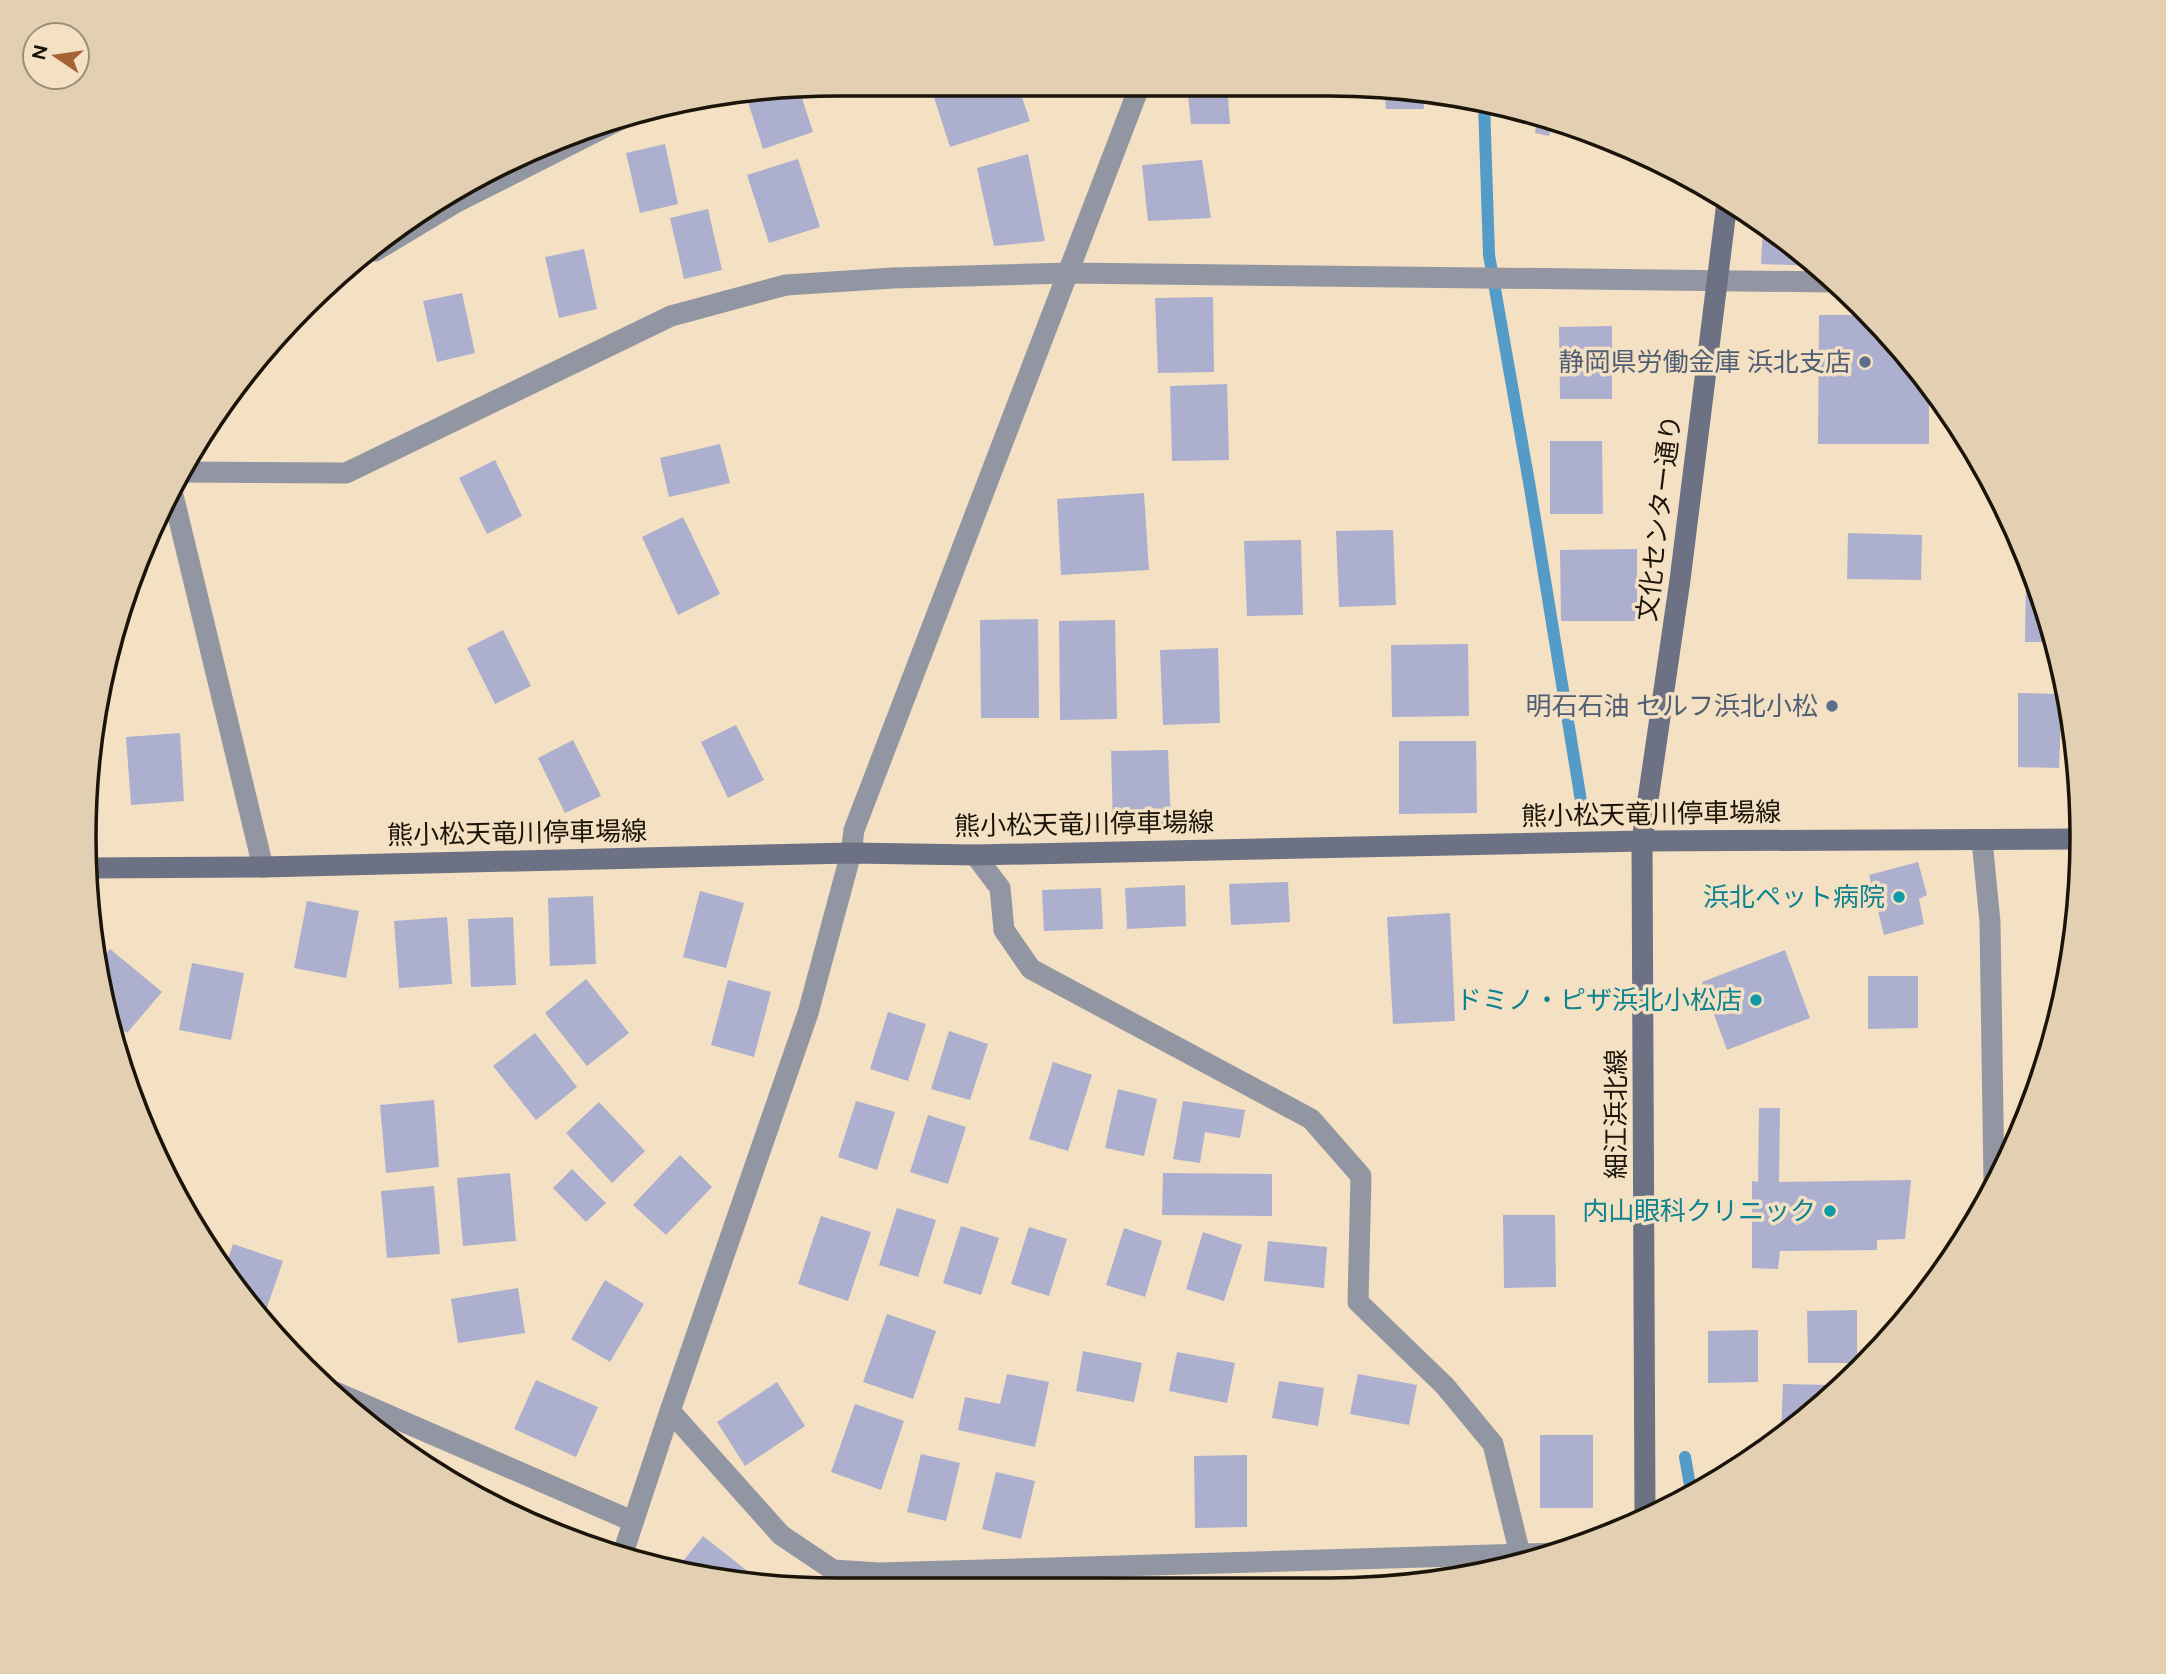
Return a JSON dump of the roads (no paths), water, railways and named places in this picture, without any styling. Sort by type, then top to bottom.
[{"type":"main road","name":"文化センター通り","points":[[1642,841],[1680,580],[1726,212]]},
{"type":"main road","name":"熊小松天竜川停車場線","points":[[97,868],[263,867],[851,853],[975,855],[1642,841],[2070,839]]},
{"type":"main road","name":"細江浜北線","points":[[1642,841],[1644,1507]]},
{"type":"street","points":[[625,1546],[808,1013],[851,853],[854,830],[1136,96]]},
{"type":"street","points":[[433,216],[558,151]]},
{"type":"street","points":[[192,472],[346,473],[671,316],[786,285],[1068,272],[1819,282]]},
{"type":"street","points":[[175,505],[263,867]]},
{"type":"street","points":[[1982,841],[1990,922],[1994,1163]]},
{"type":"street","points":[[975,855],[1000,888],[1004,930],[1031,969],[1311,1119],[1361,1176],[1358,1301],[1445,1386],[1493,1444],[1520,1553]]},
{"type":"street","points":[[359,1403],[632,1521]]},
{"type":"street","points":[[670,1411],[781,1535],[833,1570],[879,1573],[1516,1554]]},
{"type":"waterway","points":[[1484,112],[1489,255],[1582,807]]},
{"type":"waterway","points":[[1685,1457],[1690,1484]]},
{"type":"place","name":"静岡県労働金庫 浜北支店","points":[[1865,362]]},
{"type":"place","name":"明石石油 セルフ浜北小松","points":[[1832,706]]},
{"type":"place","name":"浜北ペット病院","points":[[1899,897]]},
{"type":"place","name":"ドミノ・ピザ浜北小松店","points":[[1756,1000]]},
{"type":"place","name":"内山眼科クリニック","points":[[1830,1211]]}]
